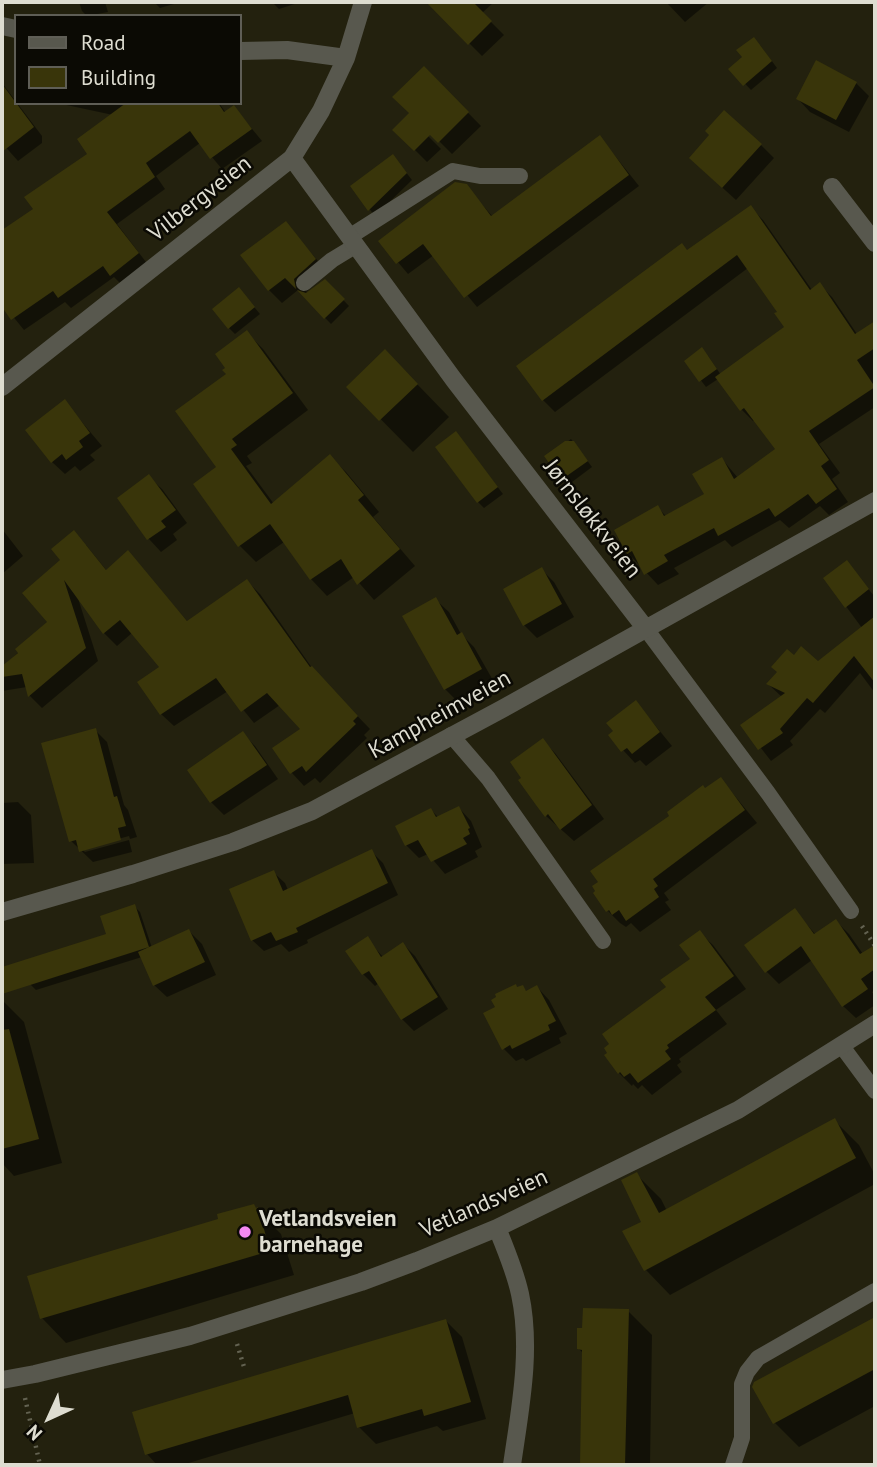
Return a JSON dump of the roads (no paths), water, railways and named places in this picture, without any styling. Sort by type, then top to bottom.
[{"type":"street","name":"Vilbergveien","points":[[2,387],[292,158],[321,111],[346,58],[363,2]]},
{"type":"street","points":[[242,51],[287,50],[346,58]]},
{"type":"street","name":"Jørnsløkkveien","points":[[292,158],[454,380],[646,629]]},
{"type":"street","points":[[831,187],[875,243]]},
{"type":"street","name":"Kampheimveien","points":[[2,912],[233,842],[293,819],[359,788],[875,501]]},
{"type":"street","name":"Vetlandsveien","points":[[2,1380],[69,1367],[190,1336],[372,1278],[497,1228],[738,1110],[875,1024]]},
{"type":"street","points":[[497,1228],[512,1265],[523,1310],[524,1382],[512,1465]]},
{"type":"lane","points":[[304,283],[352,242],[453,171],[480,176],[520,176]]},
{"type":"lane","name":"Jørnsløkkveien","points":[[646,629],[768,793],[851,911]]},
{"type":"lane","points":[[451,735],[488,778],[603,941]]},
{"type":"lane","points":[[841,1045],[875,1091]]},
{"type":"lane","points":[[733,1465],[742,1438],[742,1384],[758,1358],[875,1291]]},
{"type":"place","name":"Vetlandsveien barnehage","points":[[245,1232]]}]
